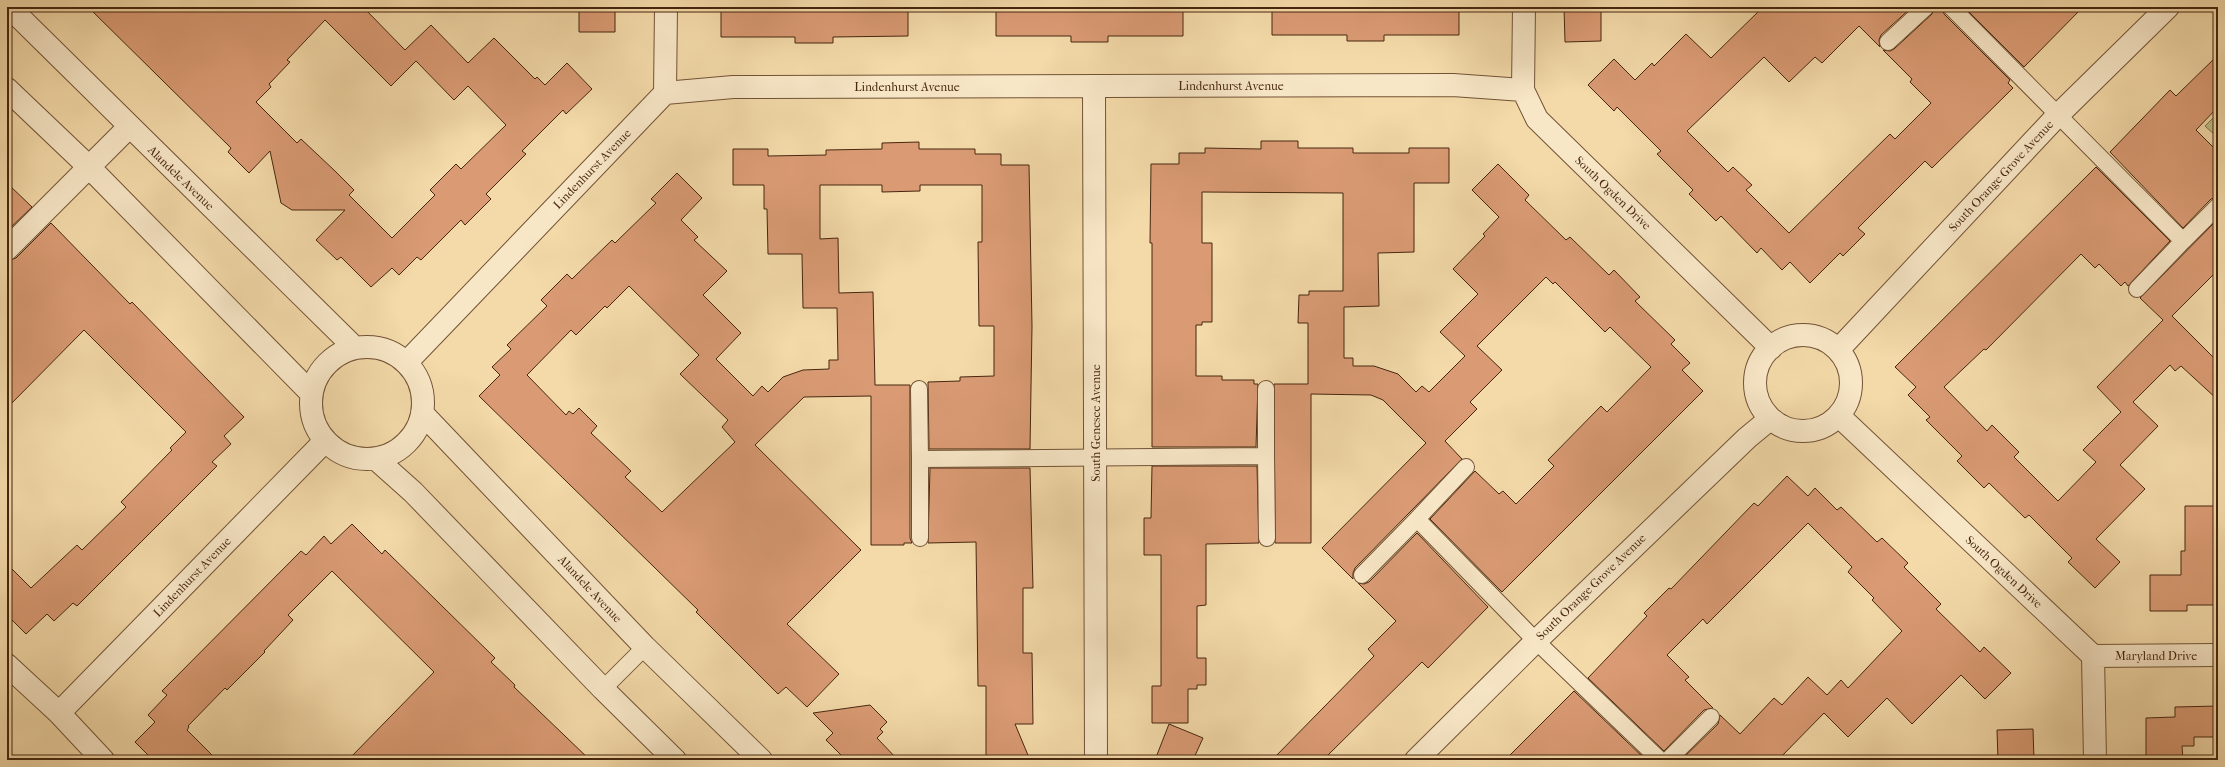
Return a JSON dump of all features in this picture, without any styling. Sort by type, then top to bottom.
[{"type":"street","name":"Alandele Avenue","points":[[9,7],[129,127],[355,348]]},
{"type":"street","points":[[666,7],[666,93]]},
{"type":"street","name":"South Ogden Drive","points":[[1524,7],[1523,90],[1537,119],[1771,348]]},
{"type":"street","name":"South Orange Grove Avenue","points":[[1838,350],[2058,115],[2168,7]]},
{"type":"street","name":"Lindenhurst Avenue","points":[[406,362],[666,93],[734,87],[1458,85],[1523,90]]},
{"type":"street","name":"South Genesee Avenue","points":[[1094,86],[1096,760]]},
{"type":"street","points":[[7,89],[89,167],[311,393]]},
{"type":"street","points":[[7,249],[129,127]]},
{"type":"street","points":[[1793,336],[1809,336],[1825,340],[1838,350],[1848,363],[1852,378],[1851,394],[1839,416],[1823,428],[1809,431],[1796,431],[1782,427],[1770,419],[1761,407],[1756,393],[1755,378],[1759,364],[1771,348],[1778,342],[1793,336]]},
{"type":"street","points":[[374,347],[392,353],[406,362],[416,374],[421,387],[423,400],[422,413],[416,430],[406,444],[392,454],[376,459],[351,457],[339,452],[325,441],[315,427],[310,410],[311,393],[316,377],[326,364],[339,354],[355,348],[374,347]]},
{"type":"street","name":"Alandele Avenue","points":[[422,413],[645,647],[761,760]]},
{"type":"street","name":"South Ogden Drive","points":[[1839,416],[2093,656]]},
{"type":"street","name":"South Orange Grove Avenue","points":[[1416,760],[1536,641],[1747,438],[1770,419]]},
{"type":"street","name":"Lindenhurst Avenue","points":[[59,712],[325,441]]},
{"type":"street","points":[[376,459],[413,492],[602,689],[675,760]]},
{"type":"street","name":"Maryland Drive","points":[[2093,656],[2218,655]]},
{"type":"street","points":[[2093,656],[2095,760]]},
{"type":"street","points":[[7,665],[59,712],[103,760]]},
{"type":"lane","points":[[1888,42],[1926,7]]},
{"type":"lane","points":[[1951,7],[2183,240]]},
{"type":"lane","points":[[2137,289],[2183,240],[2218,206]]},
{"type":"lane","points":[[919,389],[920,538]]},
{"type":"lane","points":[[1266,389],[1267,538]]},
{"type":"lane","points":[[920,459],[1096,456],[1266,456]]},
{"type":"lane","points":[[1362,575],[1466,467]]},
{"type":"lane","points":[[1417,519],[1536,641],[1660,760]]},
{"type":"lane","points":[[602,689],[645,647]]},
{"type":"lane","points":[[1668,760],[1711,717]]},
{"type":"shaded area","points":[[2218,113],[2218,138],[2205,126]]},
{"type":"building","points":[[88,7],[363,7],[405,50],[431,25],[468,63],[494,38],[535,79],[537,77],[545,85],[567,63],[592,89],[566,114],[563,110],[522,151],[526,154],[486,194],[491,199],[465,225],[461,220],[421,260],[417,257],[399,275],[392,268],[371,287],[341,257],[337,260],[316,240],[345,210],[292,210],[281,203],[270,151],[249,173],[228,152],[231,148]],"holes":[[[325,20],[391,86],[416,61],[454,100],[468,86],[506,125],[461,169],[456,164],[430,190],[435,195],[392,238],[349,195],[354,190],[301,139],[297,143],[256,102],[271,87],[269,84],[290,62],[287,60]]]},
{"type":"building","points":[[579,7],[615,7],[615,32],[579,32]]},
{"type":"building","points":[[721,7],[908,7],[908,36],[833,37],[833,43],[795,43],[795,37],[721,37]]},
{"type":"building","points":[[996,7],[1183,7],[1183,36],[1108,36],[1108,42],[1071,42],[1071,36],[996,36]]},
{"type":"building","points":[[1272,7],[1459,7],[1459,35],[1384,35],[1384,41],[1347,41],[1347,35],[1272,35]]},
{"type":"building","points":[[1564,7],[1601,7],[1601,41],[1565,42]]},
{"type":"building","points":[[1763,7],[1912,7],[1881,35],[1879,40],[1880,47],[1859,26],[1822,63],[1815,57],[1789,82],[1764,57],[1687,131],[1728,172],[1733,167],[1752,185],[1746,190],[1789,233],[1890,134],[1895,139],[1931,103],[1910,82],[1912,79],[1883,50],[1890,51],[1894,49],[1932,14],[1935,7],[1942,7],[1944,14],[2010,80],[2008,83],[2013,88],[1932,168],[1925,161],[1858,228],[1865,234],[1843,256],[1840,253],[1810,283],[1790,262],[1782,270],[1761,248],[1757,253],[1721,216],[1716,221],[1689,194],[1693,190],[1657,154],[1661,151],[1617,107],[1614,111],[1588,85],[1614,59],[1635,80],[1652,63],[1654,66],[1686,34],[1711,58]]},
{"type":"building","points":[[1964,7],[2083,7],[2024,67]]},
{"type":"building","points":[[2218,55],[2218,107],[2196,130],[2218,152],[2218,197],[2211,199],[2183,228],[2110,152],[2170,90],[2176,96]]},
{"type":"building","points":[[1261,141],[1298,141],[1298,148],[1353,148],[1353,153],[1409,153],[1409,148],[1449,148],[1449,183],[1414,183],[1414,252],[1378,253],[1379,306],[1344,307],[1344,358],[1353,358],[1353,366],[1374,366],[1398,374],[1416,392],[1422,386],[1429,392],[1465,356],[1440,332],[1478,294],[1453,269],[1485,236],[1483,234],[1499,217],[1472,190],[1498,164],[1529,195],[1525,200],[1566,240],[1570,237],[1609,275],[1614,270],[1640,297],[1635,301],[1675,340],[1671,344],[1690,363],[1682,370],[1703,391],[1502,592],[1430,519],[1475,471],[1499,494],[1503,491],[1516,504],[1554,466],[1548,460],[1601,406],[1607,412],[1651,367],[1610,327],[1605,332],[1555,282],[1553,284],[1546,277],[1477,346],[1502,370],[1470,402],[1477,409],[1445,441],[1462,459],[1355,568],[1353,579],[1322,548],[1426,443],[1383,400],[1371,395],[1311,394],[1311,543],[1275,543],[1274,384],[1308,384],[1308,323],[1298,323],[1299,295],[1309,295],[1309,291],[1343,291],[1343,193],[1202,192],[1202,243],[1212,243],[1212,322],[1202,322],[1202,325],[1196,325],[1196,376],[1222,376],[1222,380],[1254,380],[1254,384],[1258,384],[1256,447],[1152,447],[1152,243],[1150,243],[1151,164],[1179,164],[1179,153],[1205,153],[1205,148],[1261,149]]},
{"type":"building","points":[[919,142],[919,149],[975,149],[975,154],[1001,154],[1001,165],[1029,165],[1032,326],[1030,449],[929,449],[928,382],[960,381],[960,377],[994,376],[994,326],[979,326],[978,242],[982,242],[982,185],[920,185],[920,191],[882,192],[882,185],[820,185],[820,239],[838,238],[839,293],[873,292],[875,385],[910,385],[910,538],[912,543],[904,543],[904,545],[871,545],[871,396],[804,397],[755,445],[861,550],[787,624],[839,674],[807,707],[786,687],[778,694],[696,612],[698,610],[479,396],[500,375],[492,367],[511,349],[507,345],[547,306],[541,300],[567,274],[572,279],[612,240],[615,243],[656,203],[651,199],[677,173],[702,198],[681,220],[698,237],[694,240],[727,271],[703,295],[741,333],[716,359],[753,396],[762,386],[768,392],[783,377],[803,370],[829,369],[829,360],[838,360],[837,308],[803,308],[802,254],[768,254],[767,209],[764,209],[764,185],[733,185],[733,149],[768,149],[768,156],[826,155],[826,150],[882,149],[882,143]],"holes":[[[629,286],[699,355],[680,374],[728,420],[722,427],[735,442],[662,512],[625,477],[631,471],[591,433],[597,426],[579,408],[573,414],[569,411],[566,415],[527,375],[571,330],[576,335],[605,306],[607,308]]]},
{"type":"building","points":[[2096,167],[2170,241],[2128,286],[2125,282],[2121,286],[2099,264],[2095,268],[2081,254],[1986,350],[1984,349],[1944,387],[1987,431],[1992,425],[2019,452],[2014,457],[2058,501],[2096,462],[2083,450],[2121,412],[2097,387],[2163,320],[2140,298],[2218,219],[2218,270],[2172,316],[2218,362],[2218,400],[2181,366],[2175,371],[2170,365],[2133,402],[2158,426],[2120,465],[2145,489],[2096,539],[2120,562],[2095,588],[2068,562],[2072,558],[2029,515],[2025,518],[1989,483],[1984,488],[1957,461],[1962,456],[1926,420],[1930,417],[1908,395],[1916,387],[1895,367]]},
{"type":"building","points":[[7,183],[32,207],[7,231]]},
{"type":"building","points":[[51,223],[130,304],[132,302],[244,417],[224,436],[231,444],[212,462],[217,466],[77,606],[73,603],[54,621],[47,614],[26,634],[7,615],[7,564],[31,588],[77,545],[82,550],[126,507],[121,502],[172,450],[170,448],[186,432],[84,330],[7,408],[7,261],[16,258]]},
{"type":"building","points":[[1152,466],[1257,466],[1259,543],[1206,544],[1206,605],[1197,606],[1197,658],[1206,658],[1206,685],[1197,685],[1197,689],[1188,689],[1188,723],[1152,723],[1152,686],[1161,686],[1161,555],[1144,555],[1144,518],[1151,518]]},
{"type":"building","points":[[930,468],[1030,468],[1033,588],[1023,588],[1023,653],[1032,653],[1033,724],[1015,724],[1030,760],[986,760],[986,686],[978,686],[976,542],[928,543]]},
{"type":"building","points":[[1787,476],[1808,496],[1815,488],[1837,510],[1841,507],[1877,542],[1882,538],[1908,563],[1904,567],[1941,604],[1936,609],[1980,652],[1984,647],[2011,673],[1985,699],[1961,675],[1912,724],[1887,698],[1848,737],[1824,713],[1778,760],[1681,760],[1718,724],[1720,715],[1740,734],[1774,698],[1782,705],[1808,677],[1827,695],[1841,680],[1848,688],[1902,631],[1872,600],[1874,598],[1848,572],[1852,567],[1808,523],[1707,624],[1703,619],[1667,655],[1689,677],[1685,680],[1713,708],[1704,710],[1664,751],[1588,678],[1647,616],[1644,613],[1669,588],[1671,589],[1754,503],[1758,506]]},
{"type":"building","points":[[2185,506],[2218,506],[2218,605],[2187,605],[2187,611],[2150,611],[2150,575],[2181,575],[2181,551],[2185,551]]},
{"type":"building","points":[[352,524],[382,554],[385,550],[495,658],[491,662],[515,685],[514,687],[590,760],[348,760],[434,672],[332,571],[288,615],[293,620],[264,651],[265,652],[227,690],[225,688],[188,726],[189,727],[187,730],[217,760],[153,760],[135,742],[155,722],[148,715],[167,695],[162,691],[301,551],[306,555],[324,536],[331,544]]},
{"type":"building","points":[[1417,533],[1488,607],[1428,668],[1422,662],[1323,760],[1272,760],[1374,656],[1368,649],[1396,621],[1358,583],[1364,584],[1369,582]]},
{"type":"building","points":[[1574,691],[1646,760],[1505,760]]},
{"type":"building","points":[[870,705],[887,722],[880,729],[883,732],[877,738],[898,760],[846,760],[826,740],[833,733],[813,713]]},
{"type":"building","points":[[2218,706],[2218,737],[2194,737],[2194,746],[2182,746],[2183,760],[2146,760],[2146,718],[2175,717],[2175,707]]},
{"type":"building","points":[[1169,724],[1203,738],[1193,760],[1155,760]]},
{"type":"building","points":[[2033,729],[2034,760],[1998,760],[1997,730]]}]
